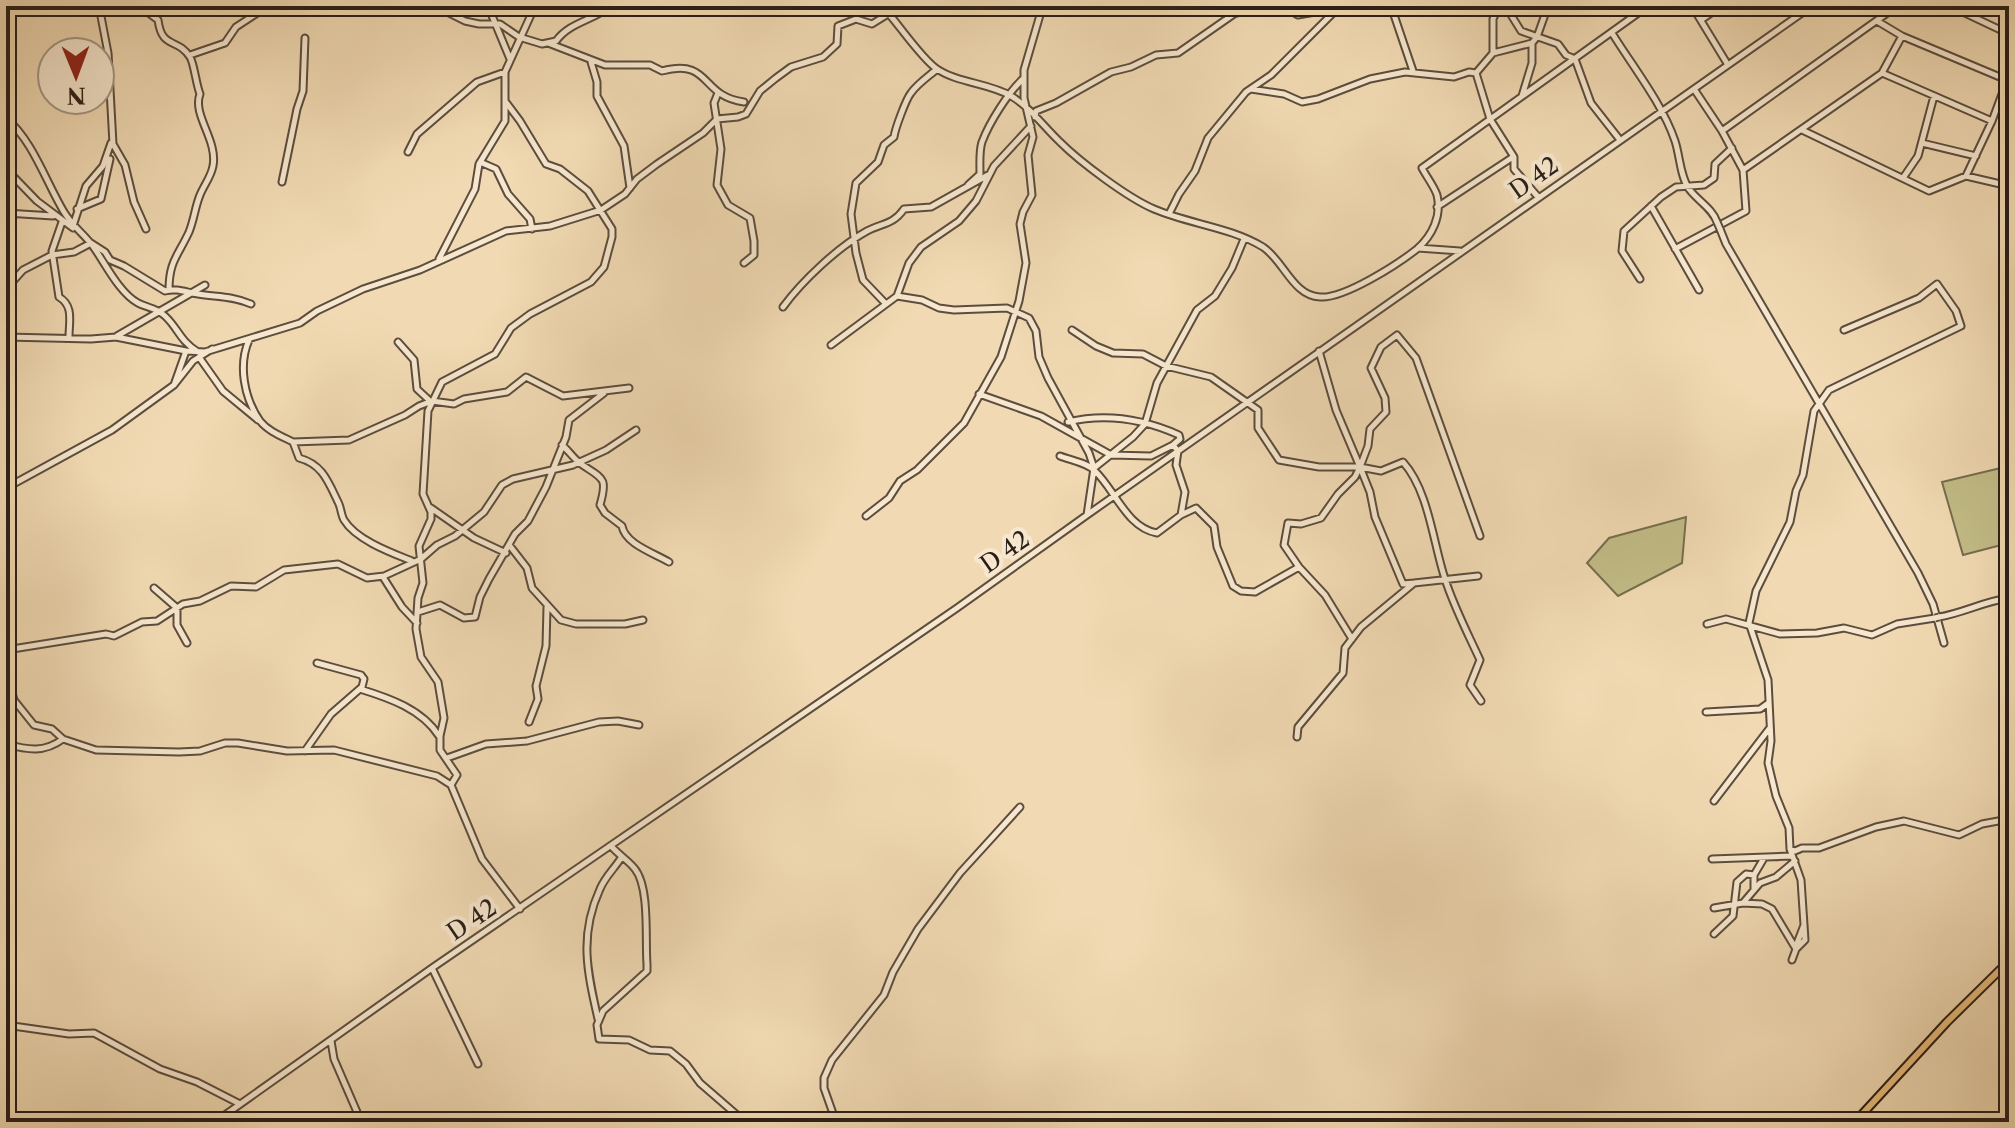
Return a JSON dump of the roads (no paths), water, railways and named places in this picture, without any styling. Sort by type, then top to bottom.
[{"type":"main road","points":[[1855,1122],[1947,1022],[2009,961]]},
{"type":"street","points":[[6,14],[21,6]]},
{"type":"street","points":[[77,209],[101,199],[112,139],[108,53],[99,6]]},
{"type":"street","points":[[139,6],[158,20],[160,35],[169,43],[179,46],[192,60],[194,80],[200,94],[198,111],[210,136],[214,162],[189,231],[169,269],[169,290]]},
{"type":"street","points":[[189,55],[225,43],[236,27],[268,6]]},
{"type":"street","points":[[435,6],[465,21],[500,24],[519,37],[542,44],[556,41],[565,28],[585,22],[611,6]]},
{"type":"street","points":[[488,6],[510,59]]},
{"type":"street","points":[[437,261],[475,189],[480,162],[505,121],[505,72],[535,6]]},
{"type":"street","points":[[885,6],[937,69],[1010,95],[1082,162],[1132,197],[1153,209],[1227,230],[1263,247],[1307,294],[1319,297],[1334,296],[1393,268],[1426,241],[1435,227],[1437,195],[1422,168],[1648,6]]},
{"type":"street","points":[[6,488],[112,430],[174,385],[199,355],[300,323],[317,311],[363,289],[385,283],[506,231],[532,229],[601,210],[717,119],[746,114],[760,91],[791,67],[823,57],[837,44],[838,26],[856,19],[872,24],[901,6]]},
{"type":"street","points":[[866,516],[889,498],[900,481],[917,470],[969,415],[1001,357],[1017,312],[1026,263],[1020,224],[1032,195],[1028,155],[1033,137],[1024,77],[1034,30],[1047,6]]},
{"type":"street","points":[[1226,20],[1231,6]]},
{"type":"street","points":[[831,345],[897,296],[909,263],[921,247],[959,221],[976,201],[989,175],[1031,127],[1036,111],[1111,72],[1156,55],[1178,53],[1226,20],[1254,6]]},
{"type":"street","points":[[1282,6],[1298,15],[1332,13]]},
{"type":"street","points":[[1169,214],[1195,171],[1208,138],[1250,89],[1271,75],[1340,6]]},
{"type":"street","points":[[1391,6],[1413,71]]},
{"type":"street","points":[[1493,53],[1493,19],[1501,6],[1508,10],[1521,31],[1558,44],[1566,55],[1575,59],[1591,103],[1620,140]]},
{"type":"street","points":[[1476,73],[1493,53],[1532,43],[1548,6]]},
{"type":"street","points":[[1692,6],[1728,65]]},
{"type":"street","points":[[1701,20],[1721,6]]},
{"type":"street","name":"D 42","points":[[215,1122],[432,968],[957,608],[1812,6]]},
{"type":"street","points":[[1722,131],[1897,6]]},
{"type":"street","points":[[1950,6],[1962,8],[2009,34]]},
{"type":"street","points":[[1877,21],[1902,36],[2008,78],[1966,176]]},
{"type":"street","points":[[1612,33],[1661,112],[1676,143],[1677,156],[1688,187],[1714,215],[1918,573],[1933,604],[1944,643]]},
{"type":"street","points":[[1743,170],[1882,73],[1902,36]]},
{"type":"street","points":[[282,182],[303,91],[305,38]]},
{"type":"street","points":[[548,43],[591,61],[626,67],[650,65],[662,71],[690,68],[703,75],[709,86],[726,99],[744,102]]},
{"type":"street","points":[[1522,97],[1532,63],[1532,43]]},
{"type":"street","points":[[591,61],[597,96],[624,146],[630,188]]},
{"type":"street","points":[[886,304],[863,280],[851,214],[856,183],[878,162],[884,145],[894,137],[895,125],[906,109],[910,93],[937,69]]},
{"type":"street","points":[[1250,89],[1284,94],[1302,102],[1370,79],[1413,71],[1454,77],[1476,73]]},
{"type":"street","points":[[408,152],[417,134],[477,82],[505,72]]},
{"type":"street","points":[[1476,73],[1490,119],[1514,157],[1514,169],[1538,197]]},
{"type":"street","points":[[1882,73],[1992,121]]},
{"type":"street","points":[[964,190],[980,174],[981,144],[1012,89],[1024,77]]},
{"type":"street","points":[[1675,249],[1746,211],[1743,170],[1694,89]]},
{"type":"street","points":[[718,93],[714,103],[721,149],[717,185],[728,205],[744,212],[753,225],[754,255],[744,263]]},
{"type":"street","points":[[1903,178],[1918,156],[1934,96]]},
{"type":"street","points":[[505,101],[546,164],[560,169],[588,191],[612,229],[604,267],[591,282],[530,314],[511,328],[495,354],[442,382],[431,401],[426,422],[423,494],[431,507],[474,538],[506,553]]},
{"type":"street","points":[[6,118],[28,145],[74,228]]},
{"type":"street","points":[[1801,129],[1929,191],[1966,176],[2009,186]]},
{"type":"street","points":[[112,139],[125,165],[134,202],[146,229]]},
{"type":"street","points":[[1922,143],[1976,156]]},
{"type":"street","points":[[1640,279],[1622,251],[1624,231],[1676,187],[1704,185],[1714,178],[1715,164],[1732,148]]},
{"type":"street","points":[[74,228],[86,186],[103,166],[110,150]]},
{"type":"street","points":[[1437,207],[1514,157]]},
{"type":"street","points":[[480,162],[496,169],[508,194],[530,219],[532,229]]},
{"type":"street","points":[[6,169],[55,217],[105,252],[110,260],[151,285],[251,304]]},
{"type":"street","points":[[783,307],[825,261],[868,230],[897,219],[904,209],[931,207],[989,175]]},
{"type":"street","points":[[1651,206],[1699,290]]},
{"type":"street","points":[[6,213],[55,217]]},
{"type":"street","points":[[62,222],[52,255],[59,297],[70,309],[69,337]]},
{"type":"street","points":[[1087,515],[1094,468],[1145,424],[1157,383],[1166,366],[1197,310],[1215,296],[1244,239]]},
{"type":"street","points":[[6,289],[23,270],[52,255],[74,252],[91,243]]},
{"type":"street","points":[[91,243],[109,273],[137,303],[150,306],[167,318],[187,345],[199,355],[223,391],[274,433],[293,442],[349,440],[431,401],[454,404],[464,399],[507,392],[526,377],[563,396],[629,388]]},
{"type":"street","points":[[1417,248],[1462,251]]},
{"type":"street","points":[[1792,960],[1795,948],[1805,940],[1801,880],[1790,849],[1789,828],[1770,773],[1767,670],[1749,623],[1763,573],[1779,548],[1790,522],[1796,491],[1803,475],[1814,411],[1829,390],[1961,326],[1956,311],[1937,284],[1919,298],[1844,330]]},
{"type":"street","points":[[116,337],[205,285]]},
{"type":"street","points":[[897,296],[954,310],[998,307],[1029,318],[1036,331],[1039,357],[1094,468],[1113,496],[1144,531],[1157,533],[1196,508],[1214,526],[1217,547],[1233,586],[1241,591],[1255,592],[1299,567]]},
{"type":"street","points":[[1072,330],[1113,353],[1143,354],[1166,366],[1211,377],[1258,410],[1258,428],[1279,460],[1319,467],[1360,467],[1381,471],[1403,462],[1412,472],[1431,523],[1445,581],[1480,660],[1470,685],[1481,701]]},
{"type":"street","points":[[1352,639],[1325,595],[1284,545],[1288,523],[1301,524],[1321,518],[1355,477],[1368,446],[1370,429],[1386,412],[1385,398],[1371,368],[1381,347],[1397,335],[1416,358],[1480,536]]},
{"type":"street","points":[[6,337],[116,337],[199,355]]},
{"type":"street","points":[[249,340],[242,362],[243,373],[246,389],[261,421]]},
{"type":"street","points":[[398,342],[414,360],[417,389],[431,401]]},
{"type":"street","points":[[174,385],[186,351]]},
{"type":"street","points":[[1319,351],[1336,410],[1403,584],[1478,576]]},
{"type":"street","points":[[418,612],[440,605],[464,618],[475,617],[484,588],[515,534],[528,521],[553,471],[569,420],[605,392]]},
{"type":"street","points":[[979,394],[1019,407],[1111,455],[1131,458],[1151,456],[1180,439],[1179,435],[1111,416],[1060,426]]},
{"type":"street","points":[[6,650],[106,634],[114,636],[142,622],[157,621],[177,608],[231,586],[256,587],[284,570],[338,564],[367,578],[383,577],[421,559],[463,529],[484,512],[502,485],[513,479],[579,463],[636,430]]},
{"type":"street","points":[[293,442],[299,458],[309,460],[322,470],[344,520],[365,541],[413,562]]},
{"type":"street","points":[[562,445],[603,481],[605,493],[600,505],[622,526],[623,533],[636,545],[644,546],[669,562]]},
{"type":"street","points":[[1173,445],[1178,451],[1176,465],[1185,492],[1181,515]]},
{"type":"street","points":[[1060,456],[1094,468]]},
{"type":"street","points":[[431,507],[431,519],[419,546],[423,583],[418,598],[417,645],[421,657],[438,682],[444,718],[440,750],[457,775],[451,785]]},
{"type":"street","points":[[510,546],[527,568],[532,588],[555,616],[567,623],[625,624],[643,620]]},
{"type":"street","points":[[383,577],[402,607],[417,623]]},
{"type":"street","points":[[1297,737],[1298,727],[1343,673],[1345,648],[1361,627],[1414,583]]},
{"type":"street","points":[[154,588],[177,608],[177,625],[187,643]]},
{"type":"street","points":[[1707,624],[1726,619],[1780,634],[1817,633],[1844,628],[1872,635],[1897,624],[1953,616],[1991,601],[2009,598]]},
{"type":"street","points":[[529,722],[538,699],[536,686],[546,646],[547,606]]},
{"type":"street","points":[[304,752],[331,714],[360,689],[364,679],[361,675],[317,663]]},
{"type":"street","points":[[6,671],[14,700],[34,725],[52,729],[63,739],[96,750],[138,753],[200,751],[225,743],[304,752],[334,750],[437,776],[451,785],[482,859],[520,909]]},
{"type":"street","points":[[360,689],[403,704],[430,724],[440,738]]},
{"type":"street","points":[[1706,712],[1760,709],[1768,703]]},
{"type":"street","points":[[447,758],[486,744],[527,741],[599,722],[618,721],[639,725]]},
{"type":"street","points":[[1714,801],[1769,729]]},
{"type":"street","points":[[6,744],[40,750],[51,748],[63,739]]},
{"type":"street","points":[[836,1122],[824,1088],[824,1078],[832,1060],[884,995],[893,972],[918,929],[960,873],[1020,807]]},
{"type":"street","points":[[1790,849],[1819,848],[1876,827],[1904,821],[1959,835],[1982,824],[2009,819]]},
{"type":"street","points":[[598,1019],[611,1002],[624,994],[647,971],[644,907],[637,870],[612,847]]},
{"type":"street","points":[[621,858],[600,889],[586,929],[598,1035],[601,1041],[615,1038],[629,1040],[650,1050],[670,1051],[686,1064],[700,1083],[745,1122]]},
{"type":"street","points":[[1754,889],[1754,875],[1764,858]]},
{"type":"street","points":[[1712,859],[1794,859]]},
{"type":"street","points":[[1714,934],[1733,916],[1739,903],[1763,881],[1776,877],[1794,859]]},
{"type":"street","points":[[1739,903],[1737,882],[1746,874],[1754,875]]},
{"type":"street","points":[[1714,908],[1739,903],[1762,904],[1772,909],[1795,948]]},
{"type":"street","points":[[432,968],[478,1064]]},
{"type":"street","points":[[6,1025],[69,1034],[94,1033],[160,1069],[197,1082],[240,1104]]},
{"type":"street","points":[[331,1040],[334,1059],[357,1112]]}]
